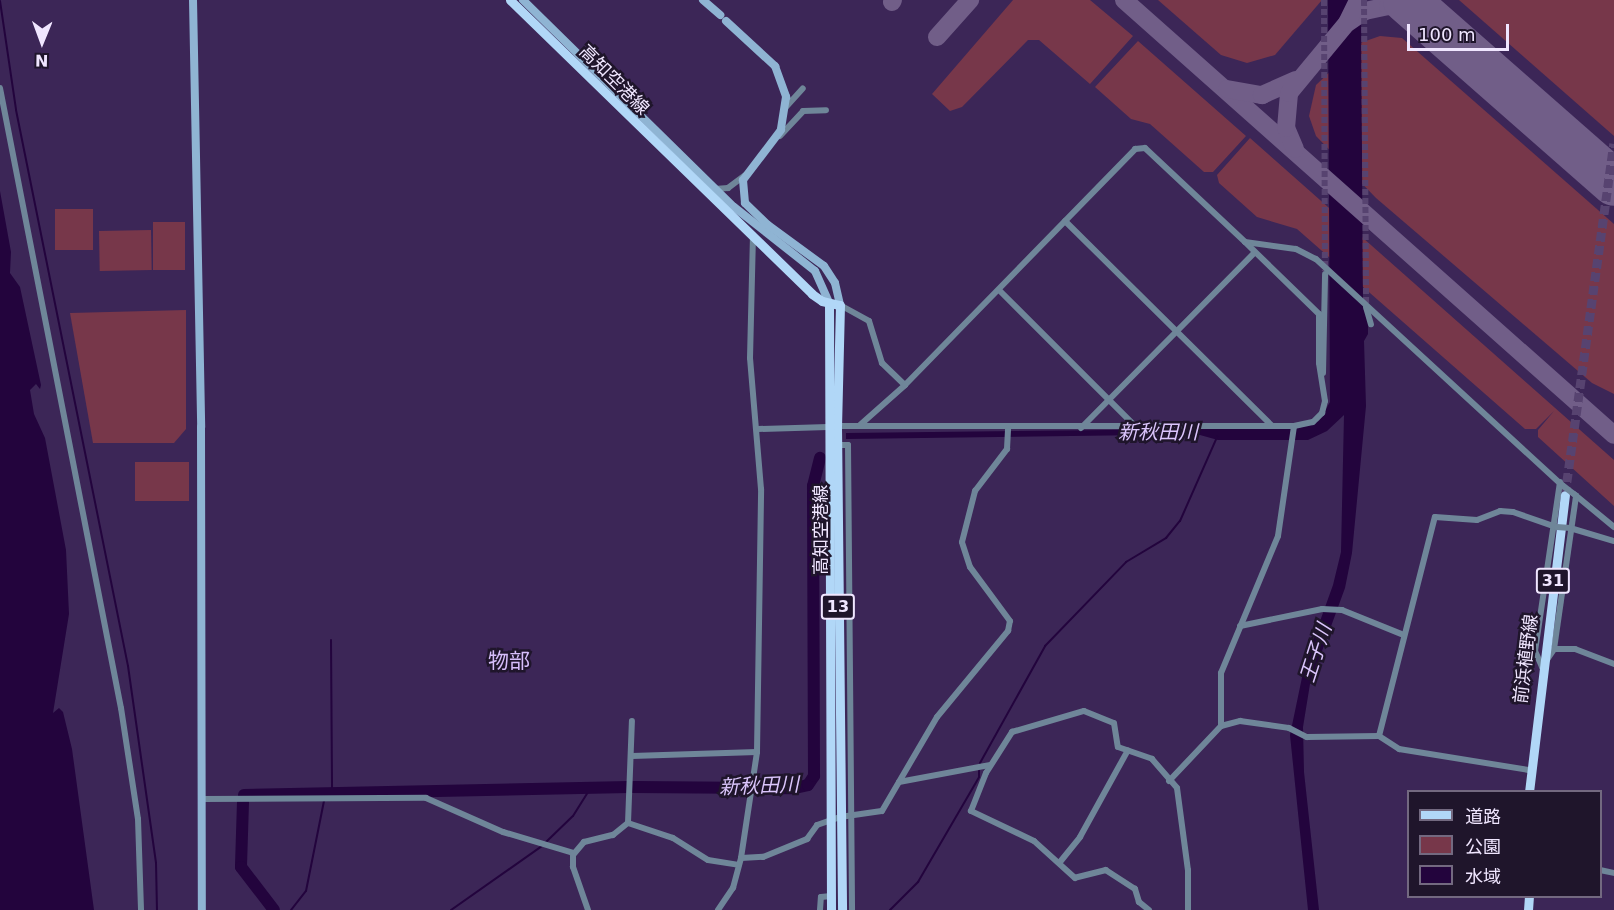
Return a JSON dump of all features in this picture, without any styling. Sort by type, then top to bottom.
[{"type":"main road","name":"高知空港線","points":[[510,0],[817,299],[840,305],[832,426],[837,446],[842,910]]},
{"type":"main road","name":"高知空港線","points":[[829,303],[832,426],[831,910]]},
{"type":"main road","name":"前浜植野線","points":[[1529,790],[1528,770],[1542,667],[1572,495]]},
{"type":"street","points":[[193,0],[201,427],[202,910]]},
{"type":"street","points":[[523,0],[715,189],[809,266],[820,279],[829,303]]},
{"type":"street","points":[[703,0],[775,66],[786,107],[785,121],[776,139]]},
{"type":"street","points":[[786,107],[803,87]]},
{"type":"street","points":[[0,88],[121,708],[138,819],[141,910]]},
{"type":"street","points":[[715,189],[728,189],[746,175],[803,111],[826,110]]},
{"type":"street","points":[[758,429],[860,425],[1008,428],[1294,427],[1313,422],[1322,413],[1325,401],[1319,314],[1145,148],[1135,149],[905,385],[860,425]]},
{"type":"street","points":[[746,175],[743,196],[748,208],[824,266],[835,283],[840,305],[868,321],[882,363],[905,385]]},
{"type":"street","points":[[1065,221],[1272,426]]},
{"type":"street","points":[[718,910],[733,888],[740,861],[757,752],[761,489],[758,429],[753,412],[750,358],[753,236]]},
{"type":"street","points":[[1245,242],[1296,249],[1316,259],[1572,495],[1614,527]]},
{"type":"street","points":[[1081,428],[1255,252]]},
{"type":"street","points":[[1322,376],[1325,274]]},
{"type":"street","points":[[999,290],[1136,427]]},
{"type":"street","points":[[1366,307],[1371,324]]},
{"type":"street","points":[[1221,726],[1221,673],[1278,536],[1294,441],[1294,427]]},
{"type":"street","points":[[628,823],[673,838],[708,860],[740,861],[762,857],[807,839],[817,825],[830,823],[840,817],[882,811],[937,717],[1011,625],[1002,605],[965,558],[962,542],[975,491],[1007,449],[1008,428]]},
{"type":"street","points":[[837,446],[848,445],[852,910]]},
{"type":"street","points":[[1542,667],[1535,651],[1561,484]]},
{"type":"street","points":[[1542,667],[1554,649],[1571,529],[1572,495]]},
{"type":"street","points":[[1379,736],[1435,516],[1478,520],[1500,511],[1513,512],[1614,541]]},
{"type":"street","points":[[1239,626],[1322,609],[1342,610],[1404,635]]},
{"type":"street","points":[[1554,649],[1575,649],[1614,664]]},
{"type":"street","points":[[1149,910],[1139,902],[1136,889],[1106,870],[1075,878],[1060,862],[1034,841],[971,811],[970,806],[990,765],[1012,732],[1076,712],[1114,723],[1116,745],[1152,759],[1177,788],[1181,809],[1188,910]]},
{"type":"street","points":[[588,910],[573,867],[574,853],[584,842],[613,835],[628,823],[632,721]]},
{"type":"street","points":[[1169,781],[1221,726],[1261,722],[1289,728],[1307,737],[1379,736],[1399,749],[1528,770]]},
{"type":"street","points":[[1060,862],[1080,837],[1128,750]]},
{"type":"street","points":[[632,756],[757,752]]},
{"type":"street","points":[[899,782],[990,765]]},
{"type":"street","points":[[202,799],[426,798],[503,832],[574,853]]},
{"type":"street","points":[[820,910],[822,897],[831,896]]},
{"type":"green space","points":[[1013,0],[1090,0],[1133,36],[1090,84],[1039,40],[1028,40],[962,107],[950,111],[932,94]]},
{"type":"green space","points":[[1158,0],[1322,0],[1275,55],[1247,63],[1221,55]]},
{"type":"green space","points":[[1459,0],[1614,0],[1614,136]]},
{"type":"green space","points":[[1380,36],[1402,38],[1614,224],[1614,394],[1592,383],[1376,198],[1316,136],[1309,116],[1316,85],[1360,43]]},
{"type":"green space","points":[[1138,41],[1246,136],[1213,172],[1204,172],[1150,124],[1131,119],[1095,87]]},
{"type":"green space","points":[[1250,138],[1614,460],[1614,506],[1538,437],[1538,430],[1554,411],[1536,429],[1525,429],[1297,229],[1257,217],[1219,183],[1217,175]]},
{"type":"green space","points":[[55,209],[93,209],[93,250],[55,250]]},
{"type":"green space","points":[[153,222],[185,222],[185,270],[153,270]]},
{"type":"green space","points":[[151,230],[152,270],[100,271],[99,231]]},
{"type":"green space","points":[[186,310],[186,429],[174,443],[93,443],[70,313]]},
{"type":"green space","points":[[135,462],[189,462],[189,501],[135,501]]},
{"type":"water","name":"王子川","points":[[1328,0],[1361,0],[1363,309],[1368,319],[1368,334],[1364,341],[1366,406],[1352,553],[1345,588],[1310,684],[1303,727],[1304,772],[1319,910],[1308,910],[1290,735],[1305,663],[1333,585],[1341,552],[1344,415],[1327,431],[1308,440],[1218,440],[1200,435],[846,439],[846,433],[1299,428],[1319,421],[1330,402]]},
{"type":"water","points":[[0,191],[11,252],[10,273],[20,287],[41,385],[40,389],[36,384],[30,390],[34,414],[45,438],[66,550],[69,614],[53,713],[59,708],[63,712],[72,749],[94,910],[0,910]]},
{"type":"waterway","points":[[0,1],[16,110],[128,666],[156,863],[157,910]]},
{"type":"waterway","points":[[980,763],[1045,646],[1126,562],[1166,538],[1180,521],[1217,437]]},
{"type":"waterway","name":"新秋田川","points":[[633,787],[795,788],[808,785],[814,776],[813,486],[820,458]]},
{"type":"waterway","points":[[331,640],[332,794]]},
{"type":"waterway","points":[[890,910],[918,882],[979,777],[979,769]]},
{"type":"waterway","points":[[546,842],[573,816],[591,787]]},
{"type":"waterway","name":"新秋田川","points":[[244,795],[629,787]]},
{"type":"waterway","points":[[291,910],[306,891],[324,801]]},
{"type":"waterway","name":"新秋田川","points":[[243,802],[241,867],[274,910]]},
{"type":"waterway","points":[[451,910],[542,846]]},
{"type":"taxiway","points":[[937,37],[970,0]]},
{"type":"taxiway","points":[[1124,0],[1614,435]]},
{"type":"taxiway","points":[[1295,149],[1286,128],[1289,93],[1347,23],[1358,0]]},
{"type":"taxiway","points":[[1349,22],[1365,11],[1388,6],[1411,9],[1431,22]]},
{"type":"taxiway","points":[[1227,89],[1262,95],[1296,80]]},
{"type":"runway","points":[[1406,0],[1614,183]]},
{"type":"tunnel","points":[[1324,0],[1325,271]]},
{"type":"tunnel","points":[[1364,0],[1366,307]]},
{"type":"tunnel","points":[[1565,495],[1614,143]]},
{"type":"district","name":"物部","points":[[509,661]]}]
